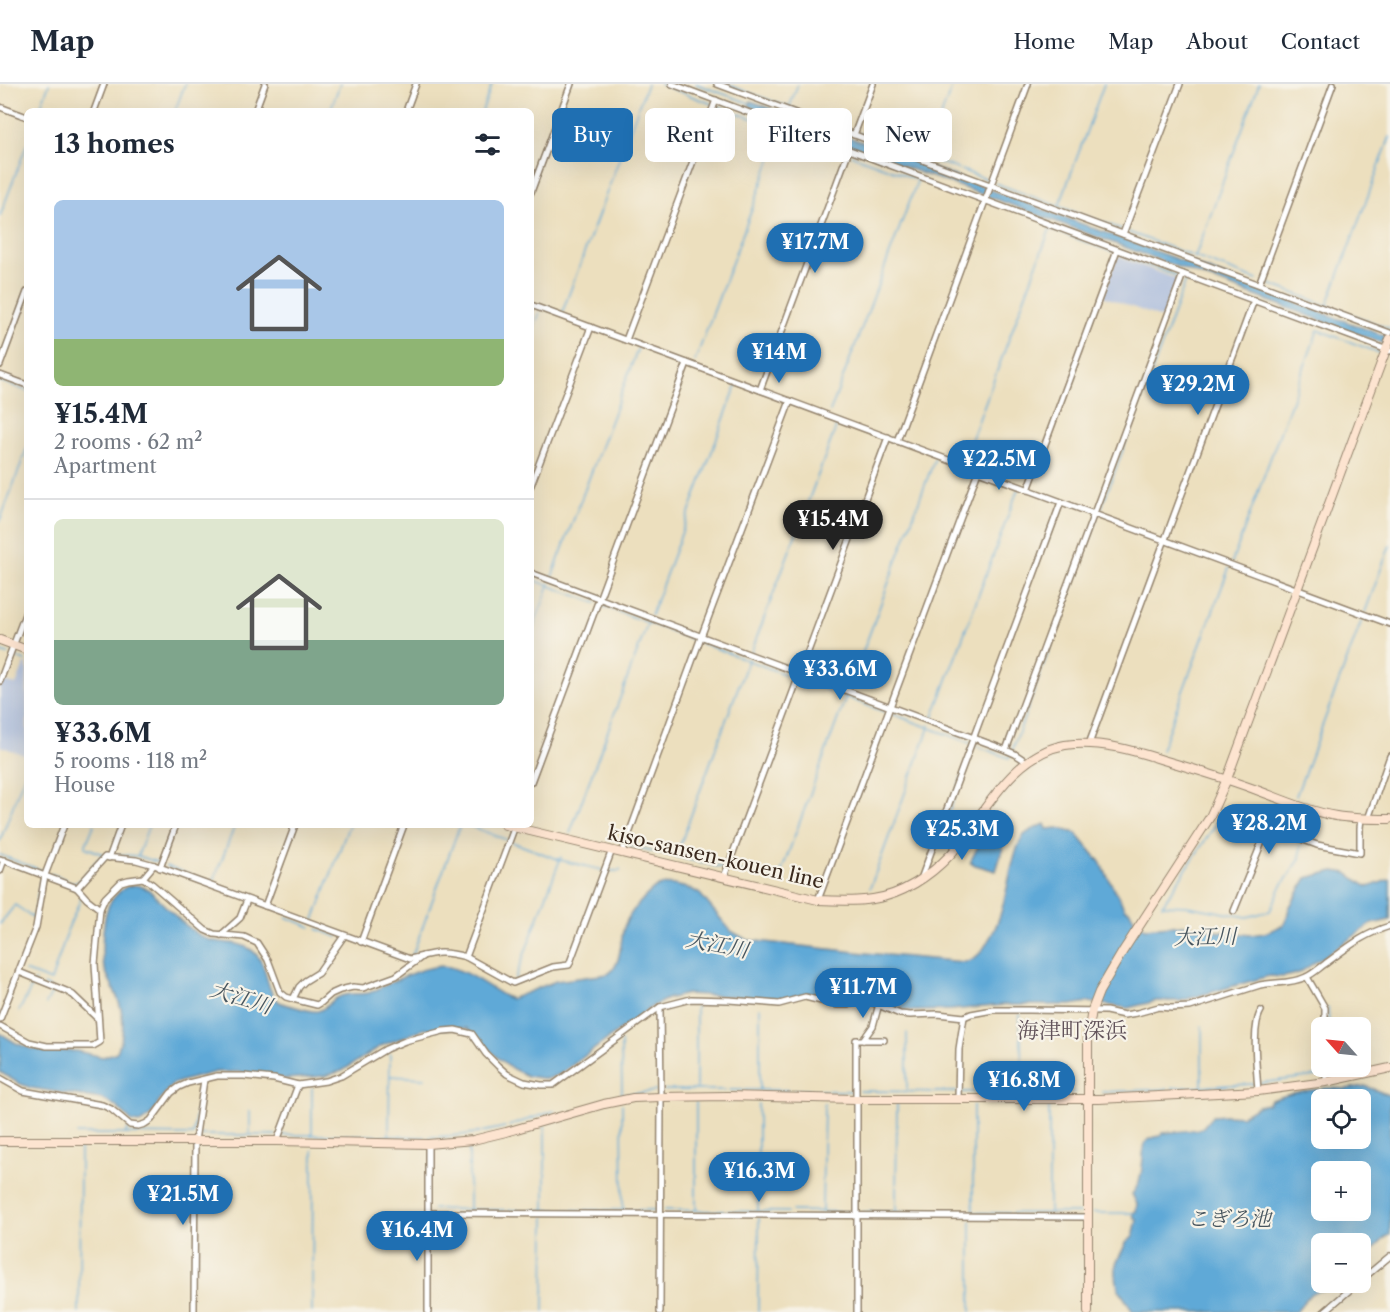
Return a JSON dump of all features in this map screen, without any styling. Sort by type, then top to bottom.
[{"type":"street","points":[[95,108],[104,84]]},
{"type":"street","points":[[256,108],[265,84]]},
{"type":"street","points":[[407,108],[416,84]]},
{"type":"street","points":[[534,184],[571,84]]},
{"type":"street","points":[[672,84],[747,112]]},
{"type":"street","points":[[720,84],[1390,333]]},
{"type":"street","points":[[854,135],[873,84]]},
{"type":"street","points":[[897,441],[1028,84]]},
{"type":"street","points":[[1123,234],[1180,84]]},
{"type":"street","points":[[1259,285],[1334,84]]},
{"type":"street","points":[[626,340],[716,100]]},
{"type":"street","points":[[0,107],[24,116]]},
{"type":"street","points":[[852,151],[1254,300],[1388,346],[1227,779],[1210,818],[1109,975],[1093,1008],[1088,1035],[1088,1312]]},
{"type":"street","points":[[760,390],[845,162]]},
{"type":"street","points":[[1028,490],[1117,250]]},
{"type":"street","points":[[1007,751],[1186,275]]},
{"type":"street","points":[[0,365],[24,300]]},
{"type":"street","points":[[1089,744],[1254,300]]},
{"type":"street","points":[[534,306],[1390,624]]},
{"type":"street","points":[[534,477],[591,327]]},
{"type":"street","points":[[534,774],[687,363]]},
{"type":"street","points":[[0,375],[24,384]]},
{"type":"street","points":[[622,852],[790,401]]},
{"type":"street","points":[[724,877],[888,437]]},
{"type":"street","points":[[818,900],[978,471]]},
{"type":"street","points":[[920,880],[1061,502]]},
{"type":"street","points":[[534,574],[598,602],[971,742],[1015,754],[1027,762]]},
{"type":"street","points":[[0,681],[24,617]]},
{"type":"street","points":[[0,640],[24,649]]},
{"type":"street","name":"kiso-sansen-kouen line","points":[[523,828],[818,900],[874,899],[896,893],[933,871],[951,854],[1011,776],[1027,762],[1063,746],[1089,744],[1144,754],[1333,815],[1364,819],[1390,819]]},
{"type":"street","points":[[1234,911],[1268,827],[1317,845],[1360,853],[1359,828],[1390,756]]},
{"type":"street","points":[[1280,831],[1290,802]]},
{"type":"street","points":[[0,1019],[36,927],[45,875],[63,828]]},
{"type":"street","points":[[109,858],[120,828]]},
{"type":"street","points":[[143,879],[157,866],[175,828]]},
{"type":"street","points":[[265,906],[294,828]]},
{"type":"street","points":[[361,942],[403,828]]},
{"type":"street","points":[[466,957],[514,828]]},
{"type":"street","points":[[78,888],[105,857],[136,860],[410,959],[440,952],[466,957],[513,983],[553,967],[569,965],[612,850]]},
{"type":"street","points":[[0,871],[2,859],[45,875],[78,888],[100,909]]},
{"type":"street","points":[[0,1026],[29,1042],[47,1046],[93,1046],[100,1042],[95,964],[100,909],[105,898],[122,882],[128,880],[143,879],[152,884],[197,924],[214,934],[244,937],[256,943],[268,960],[280,992],[293,999],[317,1005],[330,994],[340,990],[353,987],[363,988],[396,976],[424,955]]},
{"type":"street","points":[[221,935],[240,918],[247,900]]},
{"type":"street","points":[[0,1078],[22,1091],[102,1105],[134,1126],[151,1120],[171,1092],[179,1087],[217,1076],[274,1079],[298,1085],[326,1081],[341,1076],[386,1049],[405,1041],[428,1034],[455,1030],[472,1034],[486,1054],[507,1074],[524,1082],[541,1085],[553,1084],[660,1006],[691,999],[778,1004],[805,997],[838,1005],[871,1002],[900,1014],[923,1016],[938,1014],[964,1017],[993,1010],[1093,1008],[1124,1015],[1159,1007],[1190,1007],[1260,985],[1290,983],[1307,977],[1363,937],[1390,926]]},
{"type":"street","points":[[293,999],[299,987],[318,973],[344,936]]},
{"type":"street","points":[[19,972],[66,990],[99,1020]]},
{"type":"street","points":[[1307,977],[1325,1008],[1325,1017]]},
{"type":"street","points":[[863,1040],[873,1026],[879,1004]]},
{"type":"street","points":[[660,1006],[662,1096],[660,1312]]},
{"type":"street","points":[[1258,1091],[1257,1017],[1261,1011]]},
{"type":"street","points":[[958,1099],[959,1049],[964,1017]]},
{"type":"street","points":[[857,1312],[856,1040],[884,1040]]},
{"type":"street","points":[[0,1141],[277,1141],[428,1144],[473,1140],[617,1101],[662,1096],[1089,1100],[1258,1091],[1326,1082],[1390,1068]]},
{"type":"street","points":[[1326,1077],[1326,1082]]},
{"type":"street","points":[[194,1312],[195,1141],[204,1080]]},
{"type":"street","points":[[277,1141],[298,1085]]},
{"type":"street","points":[[428,1144],[428,1312]]},
{"type":"street","points":[[429,1212],[1088,1217]]},
{"type":"street","points":[[1371,1272],[1390,1256]]},
{"type":"street","points":[[1324,1312],[1347,1293]]},
{"type":"shaded area","points":[[1117,256],[1179,280],[1164,319],[1103,296]]},
{"type":"shaded area","points":[[24,665],[24,755],[0,746],[0,687],[2,681],[16,685]]},
{"type":"water","points":[[751,101],[770,108],[753,108],[749,106]]},
{"type":"water","points":[[852,138],[864,143],[864,152],[852,147]]},
{"type":"water","points":[[892,162],[917,162],[1190,264],[1193,262],[1193,264],[1390,338],[1390,346],[990,197]]},
{"type":"water","name":"大江川","points":[[1045,824],[1047,829],[1058,828],[1076,833],[1100,862],[1125,909],[1129,910],[1136,923],[1145,928],[1185,925],[1251,935],[1265,933],[1286,922],[1289,908],[1307,878],[1334,871],[1347,873],[1369,887],[1390,879],[1390,920],[1372,924],[1299,973],[1284,977],[1269,976],[1180,1001],[1156,1001],[1128,1008],[1088,1002],[1071,1005],[1004,1005],[914,1011],[901,1009],[866,996],[838,1000],[810,993],[783,999],[687,994],[667,999],[653,1006],[560,1074],[547,1079],[527,1076],[513,1069],[467,1028],[424,1029],[381,1046],[342,1071],[325,1076],[286,1079],[241,1072],[216,1072],[185,1080],[173,1084],[151,1115],[140,1123],[132,1122],[116,1106],[102,1099],[31,1088],[0,1072],[0,1033],[32,1049],[76,1051],[103,1057],[117,1052],[122,1034],[122,1015],[117,996],[104,967],[103,937],[109,905],[122,889],[130,886],[149,890],[198,935],[210,940],[239,944],[250,949],[260,960],[274,996],[278,1001],[289,1005],[318,1011],[341,996],[369,993],[409,975],[440,966],[464,972],[511,999],[556,981],[608,974],[616,965],[624,927],[630,914],[652,891],[664,885],[694,890],[731,931],[747,940],[865,953],[969,961],[981,952],[997,925],[1021,839],[1024,835]]},
{"type":"water","points":[[987,829],[1003,834],[1006,838],[996,871],[970,862]]},
{"type":"water","name":"こぎろ池","points":[[1365,1086],[1390,1096],[1390,1235],[1371,1251],[1371,1233],[1311,1233],[1311,1293],[1313,1293],[1295,1312],[1133,1312],[1118,1288],[1116,1264],[1126,1243],[1133,1237],[1137,1220],[1133,1216],[1137,1204],[1132,1194],[1141,1177],[1144,1144],[1152,1138],[1161,1136],[1162,1133],[1203,1127],[1213,1116],[1242,1116],[1258,1106],[1268,1104],[1271,1100],[1311,1090],[1311,1149],[1371,1149],[1371,1089],[1346,1089]]},
{"type":"waterway","points":[[40,108],[49,84]]},
{"type":"waterway","points":[[176,108],[185,84]]},
{"type":"waterway","points":[[331,108],[340,84]]},
{"type":"waterway","points":[[483,108],[492,84]]},
{"type":"waterway","points":[[562,313],[647,84]]},
{"type":"waterway","points":[[660,84],[712,104]]},
{"type":"waterway","points":[[696,84],[749,103]]},
{"type":"waterway","points":[[726,84],[790,108]]},
{"type":"waterway","points":[[789,108],[798,84]]},
{"type":"waterway","points":[[944,108],[953,84]]},
{"type":"waterway","points":[[1059,206],[1104,84]]},
{"type":"waterway","points":[[1195,257],[1259,84]]},
{"type":"waterway","points":[[718,106],[747,117]]},
{"type":"waterway","points":[[858,133],[958,169]]},
{"type":"waterway","points":[[1327,306],[1390,137]]},
{"type":"waterway","points":[[0,216],[24,152]]},
{"type":"waterway","points":[[852,155],[916,179]]},
{"type":"waterway","points":[[695,361],[770,162]]},
{"type":"waterway","points":[[961,170],[989,180]]},
{"type":"waterway","points":[[830,412],[918,179]]},
{"type":"waterway","points":[[995,183],[1121,229]]},
{"type":"waterway","points":[[963,462],[1050,229],[1113,252]]},
{"type":"waterway","points":[[1128,232],[1257,280]]},
{"type":"waterway","points":[[1119,254],[1180,277]]},
{"type":"waterway","points":[[1099,514],[1187,277]]},
{"type":"waterway","points":[[1264,282],[1390,329]]},
{"type":"waterway","points":[[534,329],[540,312]]},
{"type":"waterway","points":[[1232,562],[1318,330],[1380,353]]},
{"type":"waterway","points":[[552,577],[638,348]]},
{"type":"waterway","points":[[0,381],[24,390]]},
{"type":"waterway","points":[[651,615],[737,384]]},
{"type":"waterway","points":[[751,653],[838,422]]},
{"type":"waterway","points":[[0,521],[24,456]]},
{"type":"waterway","points":[[849,689],[935,458]]},
{"type":"waterway","points":[[932,720],[1018,489]]},
{"type":"waterway","points":[[1012,751],[1097,519]]},
{"type":"waterway","points":[[1365,612],[1390,545]]},
{"type":"waterway","points":[[1161,750],[1229,568]]},
{"type":"waterway","points":[[534,580],[596,603]]},
{"type":"waterway","points":[[534,626],[550,583]]},
{"type":"waterway","points":[[600,605],[697,641]]},
{"type":"waterway","points":[[1296,796],[1363,617]]},
{"type":"waterway","points":[[570,833],[649,620]]},
{"type":"waterway","points":[[701,643],[795,678]]},
{"type":"waterway","points":[[0,652],[8,654]]},
{"type":"waterway","points":[[13,656],[24,661]]},
{"type":"waterway","points":[[676,856],[749,658]]},
{"type":"waterway","points":[[800,680],[885,712]]},
{"type":"waterway","points":[[730,869],[778,881],[847,694]]},
{"type":"waterway","points":[[890,713],[970,743]]},
{"type":"waterway","points":[[870,888],[930,725]]},
{"type":"waterway","points":[[974,745],[1009,758],[1010,755]]},
{"type":"waterway","points":[[929,865],[974,745]]},
{"type":"waterway","points":[[0,841],[24,776]]},
{"type":"waterway","points":[[1163,904],[1216,824],[1224,808],[1276,827]]},
{"type":"waterway","points":[[1291,810],[1285,830],[1317,841]]},
{"type":"waterway","points":[[93,828],[85,847],[103,854]]},
{"type":"waterway","points":[[138,855],[148,828]]},
{"type":"waterway","points":[[166,866],[213,883],[234,828]]},
{"type":"waterway","points":[[314,920],[348,828]]},
{"type":"waterway","points":[[412,956],[459,828]]},
{"type":"waterway","points":[[475,828],[507,840]]},
{"type":"waterway","points":[[512,842],[560,860],[602,870]]},
{"type":"waterway","points":[[628,845],[724,868]]},
{"type":"waterway","name":"大江川","points":[[1162,905],[1187,906],[1247,917],[1270,911],[1281,887],[1300,859],[1300,845]]},
{"type":"waterway","points":[[51,874],[74,883],[78,882],[103,854],[107,854]]},
{"type":"waterway","points":[[114,854],[138,856],[160,863]]},
{"type":"waterway","points":[[0,855],[43,871]]},
{"type":"waterway","points":[[515,979],[561,857]]},
{"type":"waterway","points":[[607,871],[620,871],[620,869]]},
{"type":"waterway","points":[[0,924],[15,905],[34,918],[41,878]]},
{"type":"waterway","points":[[67,931],[82,896]]},
{"type":"waterway","points":[[286,917],[311,927]]},
{"type":"waterway","points":[[317,929],[338,937]]},
{"type":"waterway","points":[[25,971],[51,981],[67,933]]},
{"type":"waterway","points":[[328,964],[345,940]]},
{"type":"waterway","points":[[19,1011],[35,981]]},
{"type":"waterway","points":[[44,985],[50,988]]},
{"type":"waterway","points":[[46,1004],[54,989]]},
{"type":"waterway","points":[[696,1006],[696,1090]]},
{"type":"waterway","points":[[1328,1007],[1328,1017]]},
{"type":"waterway","points":[[760,1008],[760,1090]]},
{"type":"waterway","points":[[1020,1014],[1022,1070]]},
{"type":"waterway","points":[[1202,1026],[1202,1085]]},
{"type":"waterway","points":[[907,1033],[907,1089]]},
{"type":"waterway","points":[[621,1042],[622,1094]]},
{"type":"waterway","points":[[389,1136],[390,1054]]},
{"type":"waterway","points":[[1011,1070],[1049,1070],[1049,1091]]},
{"type":"waterway","points":[[390,1076],[425,1078]]},
{"type":"waterway","points":[[1260,1083],[1311,1077]]},
{"type":"waterway","points":[[1172,1088],[1254,1084]]},
{"type":"waterway","points":[[312,1088],[312,1135]]},
{"type":"waterway","points":[[1102,1092],[1167,1089]]},
{"type":"waterway","points":[[664,1090],[725,1090]]},
{"type":"waterway","points":[[729,1090],[788,1090]]},
{"type":"waterway","points":[[794,1090],[853,1091]]},
{"type":"waterway","points":[[621,1095],[656,1091]]},
{"type":"waterway","points":[[859,1091],[957,1092]]},
{"type":"waterway","points":[[962,1092],[1008,1092]]},
{"type":"waterway","points":[[1014,1092],[1076,1092]]},
{"type":"waterway","points":[[193,1134],[198,1100]]},
{"type":"waterway","points":[[696,1102],[696,1210]]},
{"type":"waterway","points":[[822,1212],[824,1103]]},
{"type":"waterway","points":[[896,1212],[897,1103]]},
{"type":"waterway","points":[[622,1104],[623,1210]]},
{"type":"waterway","points":[[758,1104],[758,1211]]},
{"type":"waterway","points":[[973,1105],[973,1213]]},
{"type":"waterway","points":[[1049,1105],[1049,1213]]},
{"type":"waterway","points":[[250,1111],[250,1134]]},
{"type":"waterway","points":[[509,1126],[554,1111]]},
{"type":"waterway","points":[[545,1126],[545,1210]]},
{"type":"waterway","points":[[429,1137],[467,1134],[505,1127]]},
{"type":"waterway","points":[[77,1134],[125,1134],[129,1128]]},
{"type":"waterway","points":[[125,1134],[193,1135]]},
{"type":"waterway","points":[[199,1135],[276,1135]]},
{"type":"waterway","points":[[282,1135],[348,1135]]},
{"type":"waterway","points":[[352,1135],[425,1137]]},
{"type":"waterway","points":[[469,1144],[469,1210]]},
{"type":"waterway","points":[[79,1312],[80,1148]]},
{"type":"waterway","points":[[312,1312],[313,1150]]},
{"type":"waterway","points":[[433,1209],[505,1210]]},
{"type":"waterway","points":[[509,1210],[581,1210]]},
{"type":"waterway","points":[[585,1210],[658,1210]]},
{"type":"waterway","points":[[665,1210],[724,1211]]},
{"type":"waterway","points":[[728,1211],[788,1212]]},
{"type":"waterway","points":[[792,1211],[853,1212]]},
{"type":"waterway","points":[[863,1212],[932,1212]]},
{"type":"waterway","points":[[935,1212],[1009,1213]]},
{"type":"waterway","points":[[1012,1213],[1080,1213]]},
{"type":"waterway","points":[[1093,1213],[1133,1213]]},
{"type":"waterway","points":[[544,1312],[545,1216]]},
{"type":"waterway","points":[[758,1312],[759,1218]]},
{"type":"waterway","points":[[971,1221],[971,1312]]},
{"type":"district","name":"海津町深浜","points":[[1072,1030]]}]
